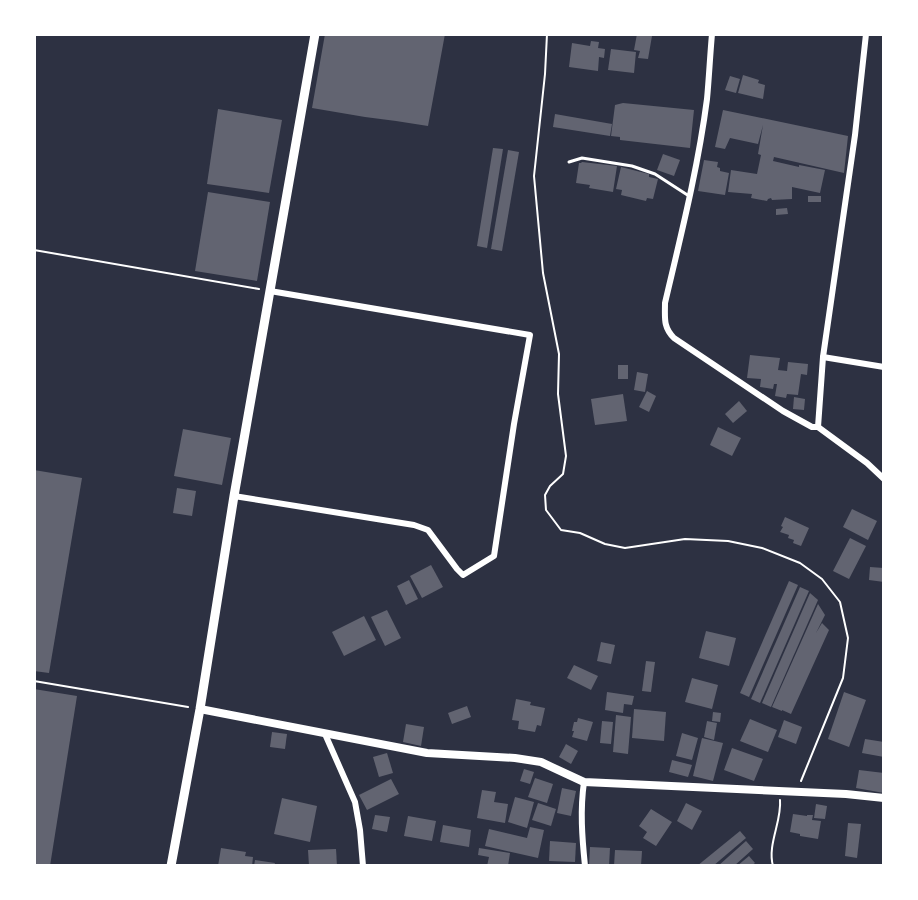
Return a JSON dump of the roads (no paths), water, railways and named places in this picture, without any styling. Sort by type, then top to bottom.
[{"type":"main road","points":[[171,866],[200,709],[234,496],[315,34]]},
{"type":"street","points":[[712,34],[707,97],[690,197],[665,303],[664,320],[667,331],[783,411],[818,428],[867,463],[884,479]]},
{"type":"street","points":[[818,428],[823,357],[855,135],[866,34]]},
{"type":"street","points":[[234,496],[414,525],[428,530],[456,569],[464,575],[494,556],[513,424],[530,335],[270,291]]},
{"type":"street","points":[[823,357],[884,367]]},
{"type":"street","points":[[200,709],[427,753],[515,758],[541,762],[584,782],[846,794],[884,798]]},
{"type":"street","points":[[326,734],[355,802],[363,866]]},
{"type":"street","points":[[584,782],[581,815],[585,866]]},
{"type":"lane","points":[[569,162],[582,158],[632,166],[655,174],[690,197]]}]
